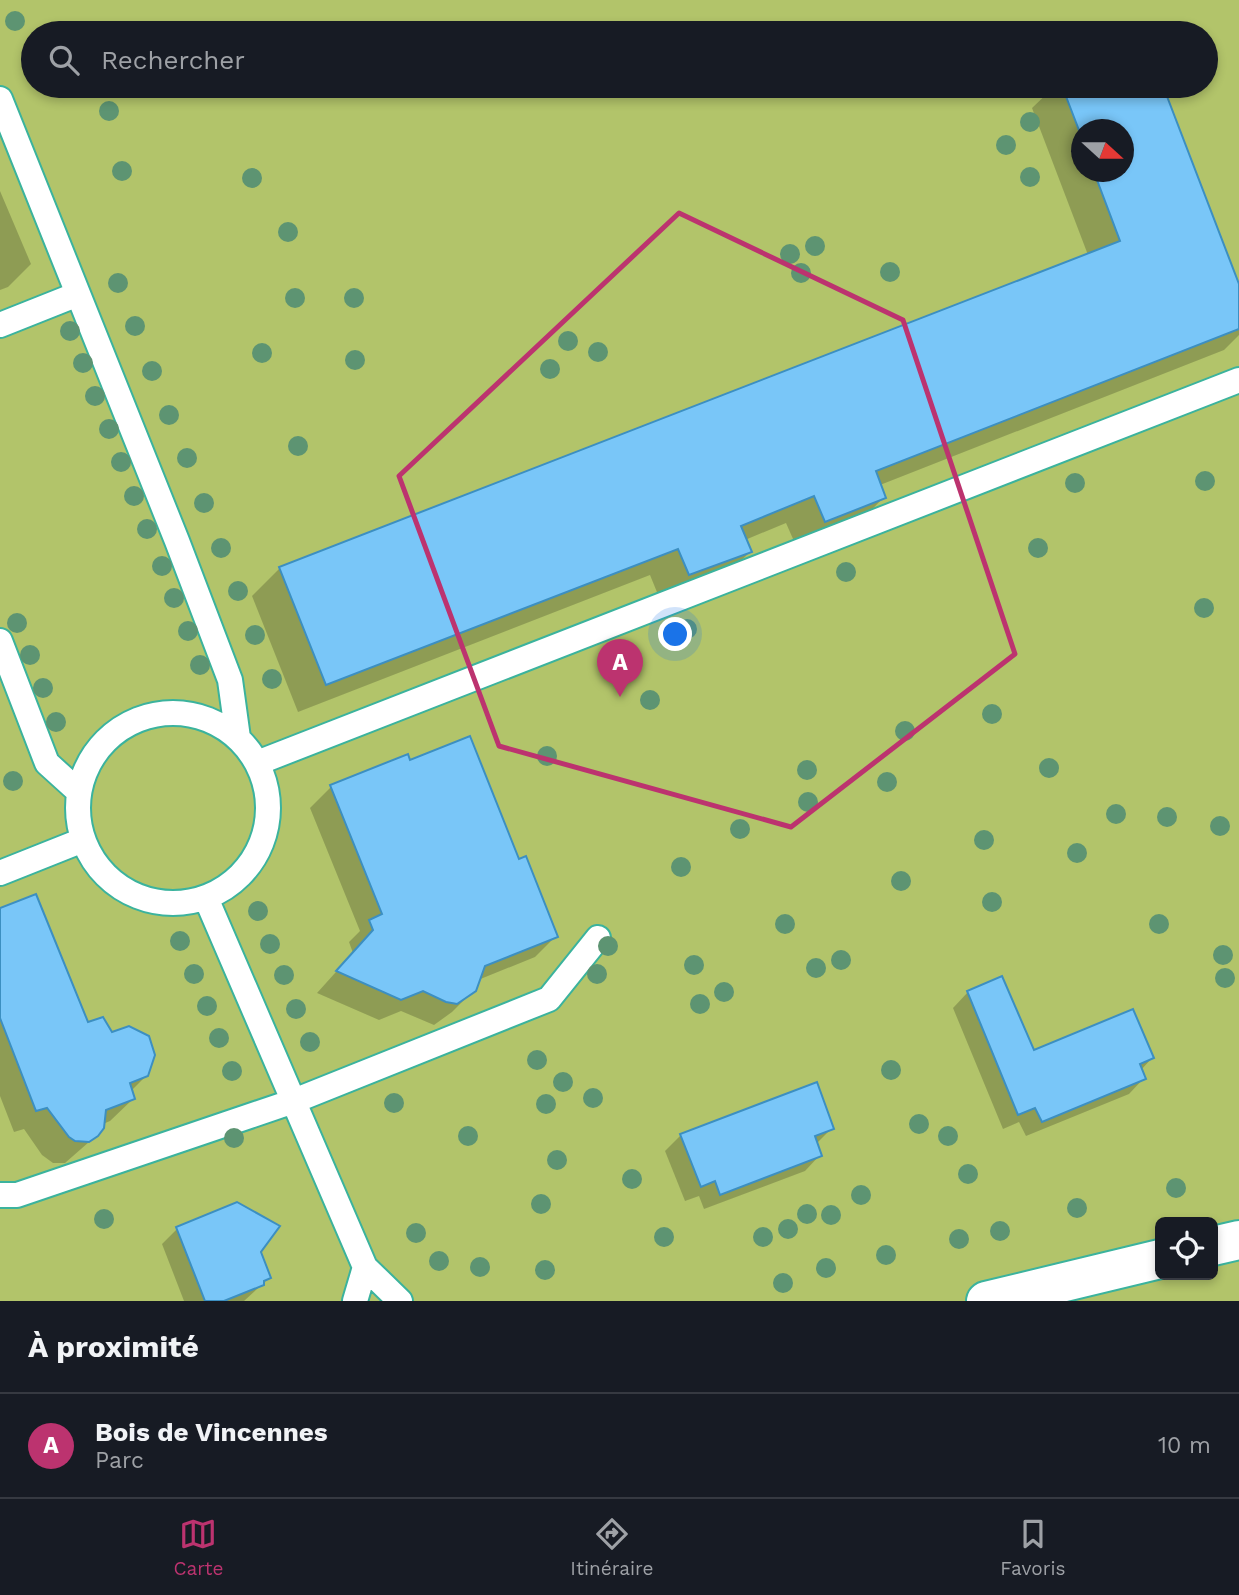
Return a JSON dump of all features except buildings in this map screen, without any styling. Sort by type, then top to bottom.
[{"type":"main road","points":[[1218,1245],[1239,1240]]},
{"type":"main road","points":[[986,1301],[1155,1260]]},
{"type":"lane","points":[[0,99],[230,680],[239,738]]},
{"type":"lane","points":[[0,325],[78,294]]},
{"type":"lane","points":[[257,763],[1239,380]]},
{"type":"lane","points":[[0,641],[47,763],[79,792]]},
{"type":"lane","points":[[157,714],[186,714],[205,719],[239,738],[257,763],[268,794],[267,826],[255,856],[241,873],[234,881],[206,898],[177,904],[147,900],[120,887],[98,867],[83,840],[78,816],[79,792],[89,764],[106,741],[130,724],[157,714]]},
{"type":"lane","points":[[0,873],[83,840]]},
{"type":"lane","points":[[206,898],[365,1267],[400,1301]]},
{"type":"lane","points":[[0,1195],[17,1195],[294,1101],[549,999],[598,938]]},
{"type":"lane","points":[[355,1301],[365,1267]]},
{"type":"highlighted area","points":[[679,213],[903,320],[1015,654],[791,827],[499,746],[399,476]]},
{"type":"green space","points":[[0,0],[1239,0],[1239,1301],[0,1301]]},
{"type":"place","name":"Bois de Vincennes","points":[[620,697]]}]
